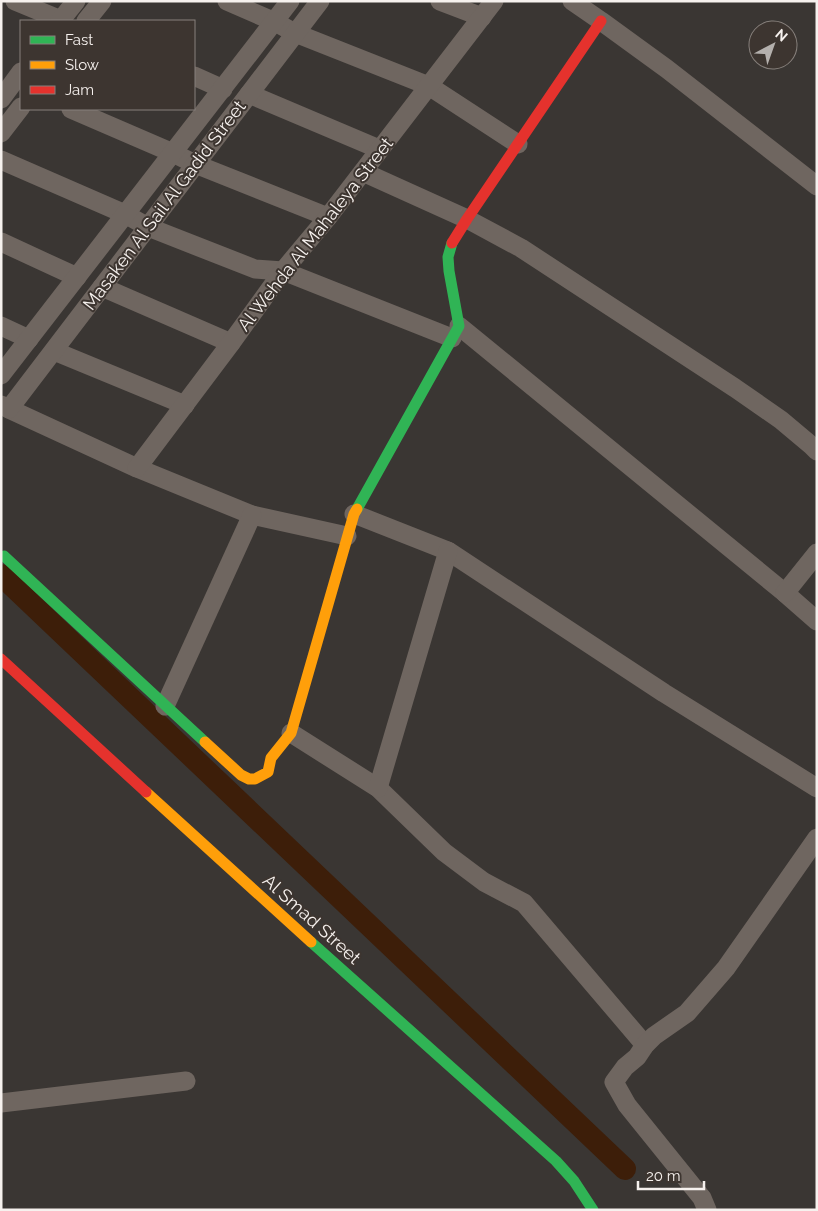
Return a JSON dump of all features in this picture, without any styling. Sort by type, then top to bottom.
[{"type":"street","points":[[15,1],[59,20]]},
{"type":"street","points":[[62,20],[76,1]]},
{"type":"street","points":[[87,20],[102,1]]},
{"type":"street","points":[[227,1],[296,33],[429,86],[518,144]]},
{"type":"street","name":"Masaken Al Sail Al Gadid Street","points":[[1,375],[290,1]]},
{"type":"street","name":"Masaken Al Sail Al Gadid Street","points":[[5,407],[54,351],[320,1]]},
{"type":"street","points":[[440,1],[482,17]]},
{"type":"street","name":"Al Wehda Al Mahaleya Street","points":[[137,468],[283,271],[328,217],[494,1]]},
{"type":"street","points":[[572,1],[667,69],[817,186]]},
{"type":"street","points":[[4,556],[241,775],[252,780],[258,779],[268,772],[271,758],[291,733],[354,514],[456,332],[448,257],[450,244],[601,21]]},
{"type":"street","points":[[195,76],[223,89]]},
{"type":"street","points":[[249,94],[379,149]]},
{"type":"street","points":[[1,133],[20,108]]},
{"type":"street","points":[[73,110],[195,164],[328,217]]},
{"type":"street","points":[[1,160],[126,214],[148,227],[255,269],[283,271],[456,332],[785,592],[817,621]]},
{"type":"street","points":[[363,172],[467,219],[521,248],[735,388],[781,420],[817,452]]},
{"type":"street","points":[[1,242],[77,277]]},
{"type":"street","points":[[102,287],[231,342]]},
{"type":"street","points":[[1,326],[29,339]]},
{"type":"street","points":[[54,351],[185,405]]},
{"type":"street","points":[[5,407],[137,468],[252,515],[347,536]]},
{"type":"street","points":[[354,514],[448,551],[664,693],[817,788]]},
{"type":"street","points":[[165,706],[252,515]]},
{"type":"street","points":[[378,788],[448,551]]},
{"type":"street","points":[[785,592],[817,553]]},
{"type":"street","name":"Al Smad Street","points":[[1,659],[300,933],[556,1161],[574,1181],[593,1210]]},
{"type":"street","points":[[291,733],[378,788],[444,852],[484,882],[524,904],[645,1045]]},
{"type":"street","points":[[707,1210],[702,1198],[627,1105],[614,1082],[625,1067],[637,1058],[645,1045],[654,1036],[686,1013],[726,968],[817,838]]},
{"type":"street","points":[[1,1103],[186,1081]]},
{"type":"waterway","points":[[1,575],[625,1169]]},
{"type":"traffic: fast","points":[[357,509],[459,326],[449,271],[448,257],[452,243]]},
{"type":"traffic: fast","points":[[4,556],[205,742]]},
{"type":"traffic: fast","points":[[311,942],[556,1161],[574,1181],[593,1210]]},
{"type":"traffic: slow","points":[[205,742],[241,775],[249,779],[255,779],[268,772],[271,758],[291,733],[357,509]]},
{"type":"traffic: slow","points":[[146,792],[311,942]]},
{"type":"traffic: jam","points":[[452,243],[601,21]]},
{"type":"traffic: jam","points":[[1,659],[146,792]]}]
